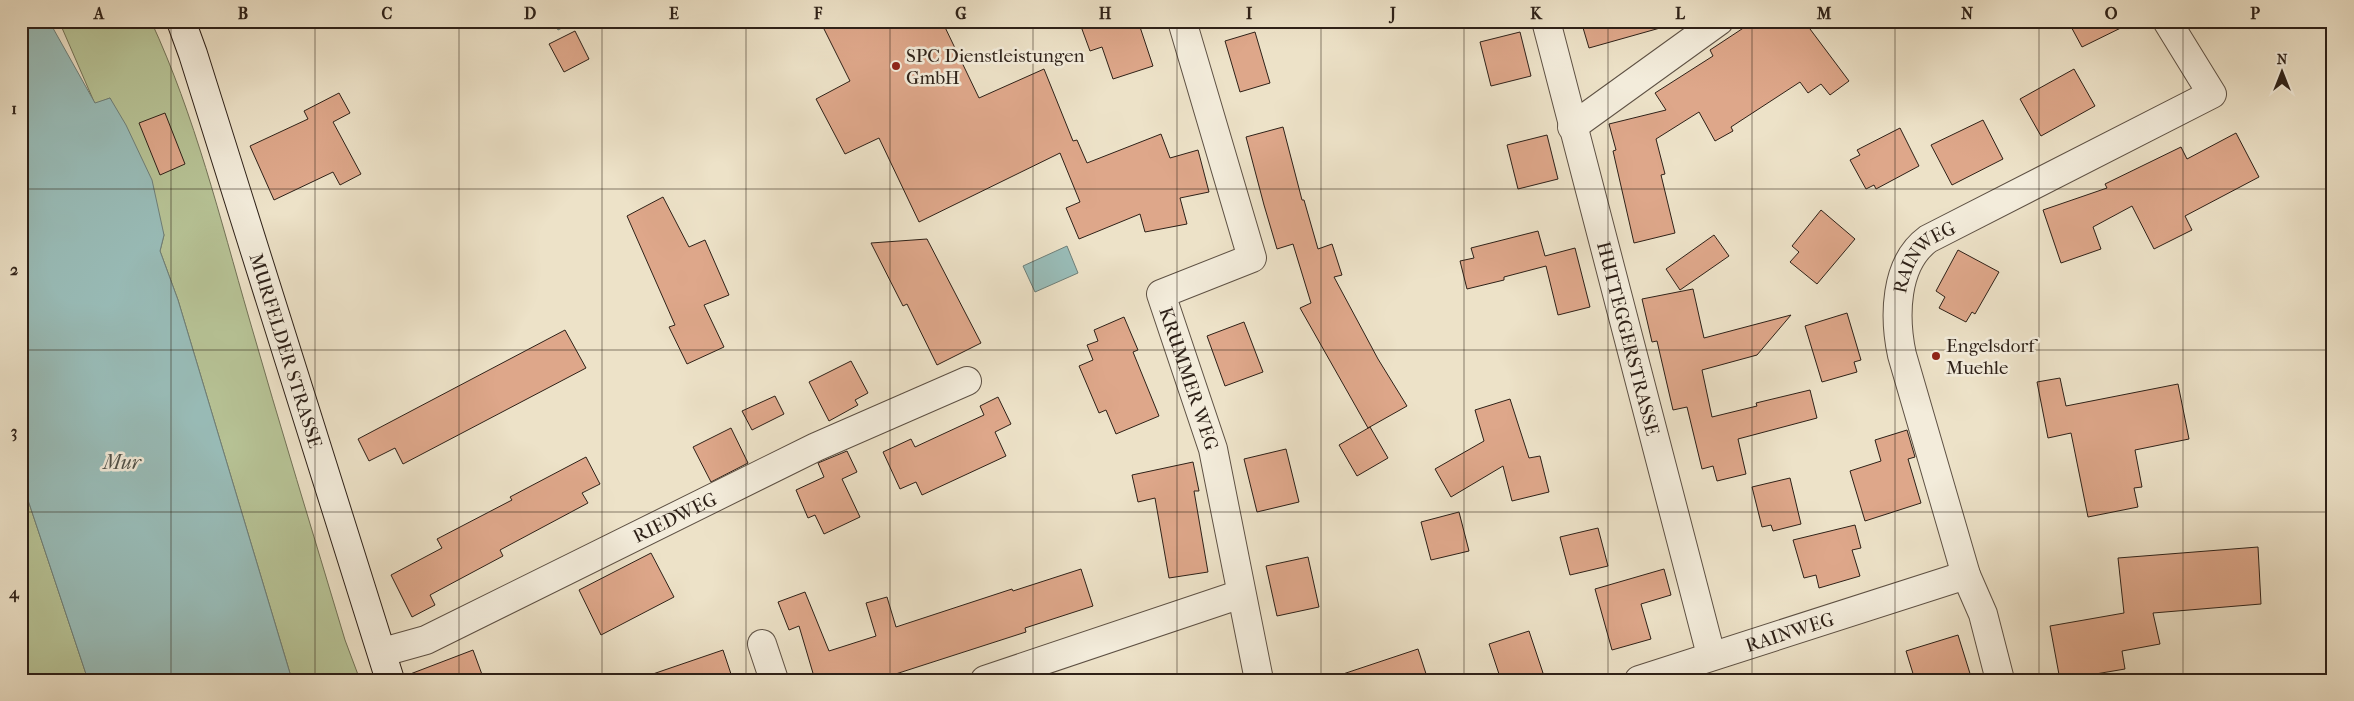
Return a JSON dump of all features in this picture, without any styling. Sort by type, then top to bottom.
[{"type":"street","name":"MURFELDER STRASSE","points":[[181,21],[383,652],[390,680]]},
{"type":"street","name":"KRUMMER WEG","points":[[1182,21],[1252,258],[1161,294],[1213,449],[1259,680]]},
{"type":"street","name":"HUTTEGGERSTRASSE","points":[[1546,21],[1711,656]]},
{"type":"street","points":[[1572,126],[1719,21]]},
{"type":"street","name":"RAINWEG","points":[[2000,680],[1982,614],[1966,575],[1902,355],[1899,333],[1900,290],[1906,269],[1928,239],[2212,94],[2167,21]]},
{"type":"street","name":"RIEDWEG","points":[[383,652],[426,640],[816,446],[967,381]]},
{"type":"street","name":"RAINWEG","points":[[1639,680],[1966,575]]},
{"type":"street","points":[[986,680],[1241,594]]},
{"type":"street","points":[[762,644],[774,680]]},
{"type":"green space","points":[[59,21],[151,21],[167,57],[194,130],[345,640],[360,680],[292,680],[178,300],[160,251],[164,235],[110,98],[95,104]]},
{"type":"green space","points":[[21,479],[88,680],[21,680]]},
{"type":"water","name":"Mur","points":[[21,21],[49,21],[95,103],[110,98],[126,125],[152,180],[164,235],[160,251],[178,300],[292,680],[88,680],[21,479]]},
{"type":"water","points":[[553,21],[576,21],[558,30]]},
{"type":"water","points":[[1067,246],[1078,273],[1035,292],[1023,266]]},
{"type":"building","points":[[820,21],[942,21],[979,98],[1044,69],[1073,141],[1077,140],[1087,163],[1161,134],[1170,158],[1198,150],[1209,192],[1180,198],[1187,224],[1145,232],[1140,214],[1079,239],[1066,208],[1080,202],[1060,153],[919,222],[879,138],[845,154],[816,99],[850,81]]},
{"type":"building","points":[[1079,21],[1138,21],[1153,66],[1113,79],[1102,47],[1090,51]]},
{"type":"building","points":[[1581,21],[1659,21],[1660,28],[1589,48]]},
{"type":"building","points":[[1754,21],[1804,21],[1849,81],[1830,95],[1821,84],[1808,93],[1800,82],[1731,127],[1733,131],[1715,141],[1699,112],[1656,139],[1665,174],[1661,175],[1675,233],[1634,243],[1613,151],[1616,150],[1609,124],[1666,110],[1655,93],[1713,56],[1710,50]]},
{"type":"building","points":[[2068,21],[2135,21],[2082,47]]},
{"type":"building","points":[[575,31],[589,59],[564,72],[549,44]]},
{"type":"building","points":[[1255,32],[1270,83],[1240,92],[1225,41]]},
{"type":"building","points":[[1520,32],[1531,76],[1491,86],[1480,42]]},
{"type":"building","points":[[2074,69],[2095,106],[2041,136],[2020,99]]},
{"type":"building","points":[[339,93],[350,113],[333,122],[361,174],[340,185],[333,172],[274,200],[250,146],[308,119],[304,111]]},
{"type":"building","points":[[165,113],[185,164],[160,175],[139,123]]},
{"type":"building","points":[[1983,120],[2003,159],[1952,185],[1931,145]]},
{"type":"building","points":[[1283,127],[1302,200],[1304,200],[1318,249],[1332,244],[1342,275],[1334,277],[1378,359],[1407,406],[1368,428],[1300,308],[1311,303],[1293,244],[1277,249],[1264,205],[1246,137]]},
{"type":"building","points":[[1900,128],[1919,166],[1876,189],[1874,185],[1866,189],[1850,160],[1860,155],[1857,150]]},
{"type":"building","points":[[2236,133],[2259,177],[2185,216],[2192,230],[2154,249],[2132,206],[2093,227],[2101,249],[2061,263],[2043,210],[2107,188],[2105,184],[2181,147],[2187,159]]},
{"type":"building","points":[[1547,135],[1558,179],[1518,189],[1507,145]]},
{"type":"building","points":[[663,197],[689,247],[705,240],[729,295],[704,305],[724,347],[687,364],[669,327],[675,325],[627,216]]},
{"type":"building","points":[[1821,210],[1855,239],[1817,284],[1790,262],[1799,252],[1792,246]]},
{"type":"building","points":[[1538,231],[1545,256],[1575,248],[1590,307],[1558,315],[1546,266],[1504,277],[1504,280],[1467,289],[1460,261],[1474,258],[1471,248]]},
{"type":"building","points":[[1714,235],[1729,256],[1680,290],[1666,269]]},
{"type":"building","points":[[927,239],[981,343],[937,365],[907,304],[903,306],[871,243]]},
{"type":"building","points":[[1958,250],[1999,272],[1975,314],[1972,312],[1966,322],[1939,308],[1945,297],[1936,291]]},
{"type":"building","points":[[1693,289],[1704,338],[1791,315],[1757,355],[1702,370],[1712,417],[1757,406],[1756,403],[1810,390],[1817,418],[1738,439],[1746,474],[1717,481],[1713,466],[1702,469],[1687,407],[1673,410],[1657,341],[1652,342],[1642,299]]},
{"type":"building","points":[[1847,313],[1861,360],[1854,362],[1857,372],[1822,382],[1805,326]]},
{"type":"building","points":[[1124,317],[1138,350],[1133,352],[1159,416],[1116,434],[1106,410],[1099,413],[1079,366],[1093,360],[1087,345],[1098,341],[1094,330]]},
{"type":"building","points":[[1244,322],[1263,372],[1225,386],[1207,336]]},
{"type":"building","points":[[565,330],[586,368],[403,464],[395,448],[369,461],[358,439]]},
{"type":"building","points":[[851,361],[868,393],[855,400],[858,405],[829,421],[809,382]]},
{"type":"building","points":[[2060,378],[2066,406],[2178,384],[2189,439],[2135,450],[2142,487],[2134,488],[2138,507],[2088,517],[2071,433],[2048,438],[2037,382]]},
{"type":"building","points":[[775,396],[784,414],[752,430],[742,411]]},
{"type":"building","points":[[998,397],[1011,424],[995,432],[1006,456],[922,495],[916,482],[900,489],[883,452],[911,439],[915,447],[984,415],[980,406]]},
{"type":"building","points":[[1510,399],[1529,458],[1540,456],[1549,492],[1512,501],[1503,466],[1451,497],[1435,469],[1484,441],[1475,410]]},
{"type":"building","points":[[1370,427],[1388,458],[1357,476],[1339,445]]},
{"type":"building","points":[[731,428],[748,463],[711,482],[693,447]]},
{"type":"building","points":[[1907,430],[1915,457],[1908,459],[1921,503],[1865,521],[1850,471],[1881,461],[1875,440]]},
{"type":"building","points":[[1286,449],[1299,502],[1257,512],[1244,459]]},
{"type":"building","points":[[847,451],[857,472],[842,479],[860,517],[824,534],[815,515],[808,518],[796,490],[824,477],[818,463]]},
{"type":"building","points":[[586,457],[600,484],[582,493],[588,503],[500,550],[503,556],[430,595],[435,605],[412,617],[391,575],[442,548],[437,539],[512,500],[510,497]]},
{"type":"building","points":[[1193,462],[1199,491],[1194,491],[1208,572],[1169,578],[1155,498],[1138,502],[1132,475]]},
{"type":"building","points":[[1790,478],[1801,524],[1773,531],[1771,525],[1762,527],[1752,487]]},
{"type":"building","points":[[1459,512],[1469,551],[1431,560],[1421,522]]},
{"type":"building","points":[[1855,525],[1861,548],[1852,550],[1860,576],[1819,588],[1816,575],[1804,578],[1793,540]]},
{"type":"building","points":[[1598,528],[1608,566],[1570,575],[1560,537]]},
{"type":"building","points":[[2258,547],[2261,604],[2153,613],[2160,644],[2122,651],[2125,669],[2060,680],[2050,626],[2124,613],[2118,558]]},
{"type":"building","points":[[651,553],[674,597],[601,635],[579,590]]},
{"type":"building","points":[[1308,557],[1319,607],[1277,616],[1266,566]]},
{"type":"building","points":[[1081,569],[1093,606],[1025,628],[1026,632],[877,680],[815,680],[799,626],[789,630],[778,602],[805,592],[829,651],[876,636],[866,603],[887,597],[896,627],[1012,589],[1013,591]]},
{"type":"building","points":[[1664,569],[1671,595],[1641,604],[1651,639],[1612,650],[1595,589]]},
{"type":"building","points":[[1529,631],[1543,673],[1523,680],[1501,680],[1489,644]]},
{"type":"building","points":[[1958,635],[1972,680],[1915,680],[1906,651]]},
{"type":"building","points":[[1418,649],[1428,680],[1337,680],[1337,676]]},
{"type":"building","points":[[473,650],[484,680],[405,680],[405,676]]},
{"type":"building","points":[[723,650],[733,680],[648,680],[647,676]]},
{"type":"place","name":"SPC Dienstleistungen GmbH","points":[[896,66]]},
{"type":"place","name":"Engelsdorf Muehle","points":[[1936,356]]}]
